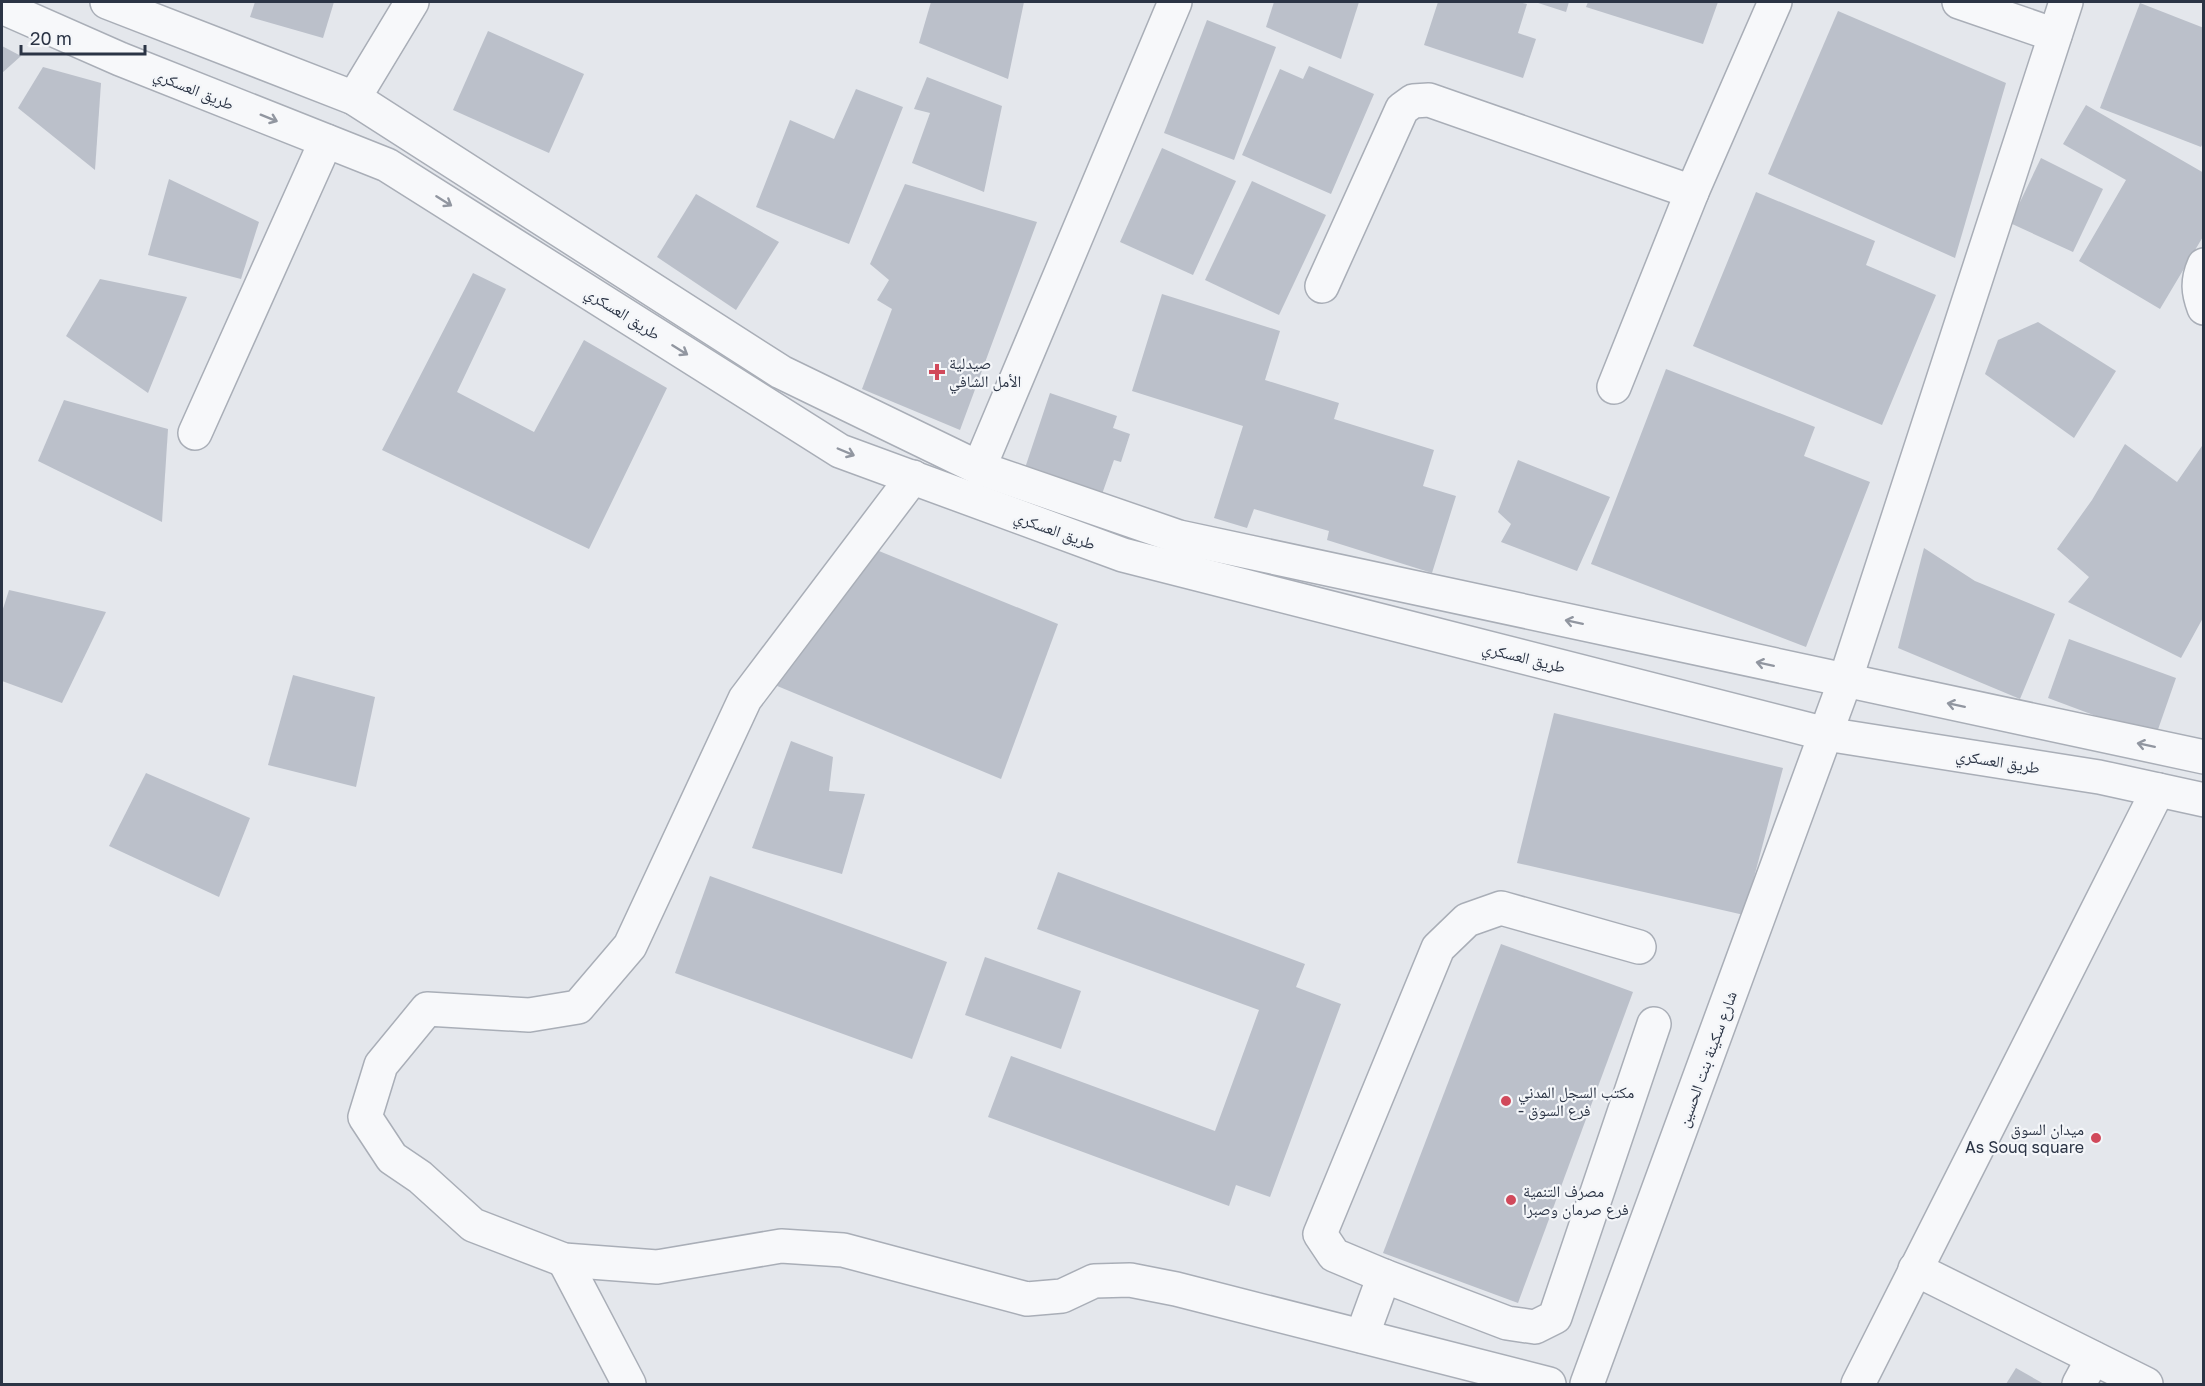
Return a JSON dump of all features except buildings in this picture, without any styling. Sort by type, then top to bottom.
[{"type":"street","name":"طريق العسكري","points":[[107,2],[354,98],[781,372],[979,468],[1179,537],[2204,757]]},
{"type":"street","points":[[354,98],[412,2]]},
{"type":"street","points":[[979,468],[1175,2]]},
{"type":"street","points":[[1614,387],[1692,192],[1775,2]]},
{"type":"street","points":[[1959,2],[2055,35]]},
{"type":"street","name":"شارع سكينة بنت الحسين","points":[[1587,1384],[1845,681],[2066,2]]},
{"type":"street","name":"طريق العسكري","points":[[2,7],[120,59],[387,165],[840,451],[1123,555],[1826,734],[2099,777],[2204,800]]},
{"type":"street","points":[[1322,286],[1402,109],[1413,100],[1429,100],[1692,192]]},
{"type":"street","points":[[195,433],[326,141]]},
{"type":"street","points":[[2204,265],[2199,277],[2198,293],[2204,308]]},
{"type":"street","points":[[913,477],[745,699],[630,946],[578,1007],[529,1015],[427,1009],[381,1065],[364,1117],[392,1158],[420,1176],[473,1225],[564,1260],[657,1268],[781,1246],[843,1250],[1027,1299],[1062,1296],[1094,1281],[1130,1280],[1176,1289],[1549,1384]]},
{"type":"street","points":[[1858,1384],[2158,790]]},
{"type":"street","points":[[1639,947],[1501,908],[1467,920],[1438,948],[1320,1234],[1334,1255],[1507,1323],[1536,1327],[1555,1317],[1654,1024]]},
{"type":"street","points":[[564,1260],[628,1384]]},
{"type":"street","points":[[1915,1269],[2086,1371],[2146,1384]]},
{"type":"street","points":[[1362,1336],[1384,1276]]},
{"type":"place","name":"صيدلية الأمل الشافي","points":[[937,372]]},
{"type":"place","name":"مكتب السجل المدني - فرع السوق","points":[[1506,1101]]},
{"type":"place","name":"ميدان السوق As Souq square","points":[[2096,1138]]},
{"type":"place","name":"مصرف التنمية فرع صرمان وصبرا","points":[[1511,1200]]}]
